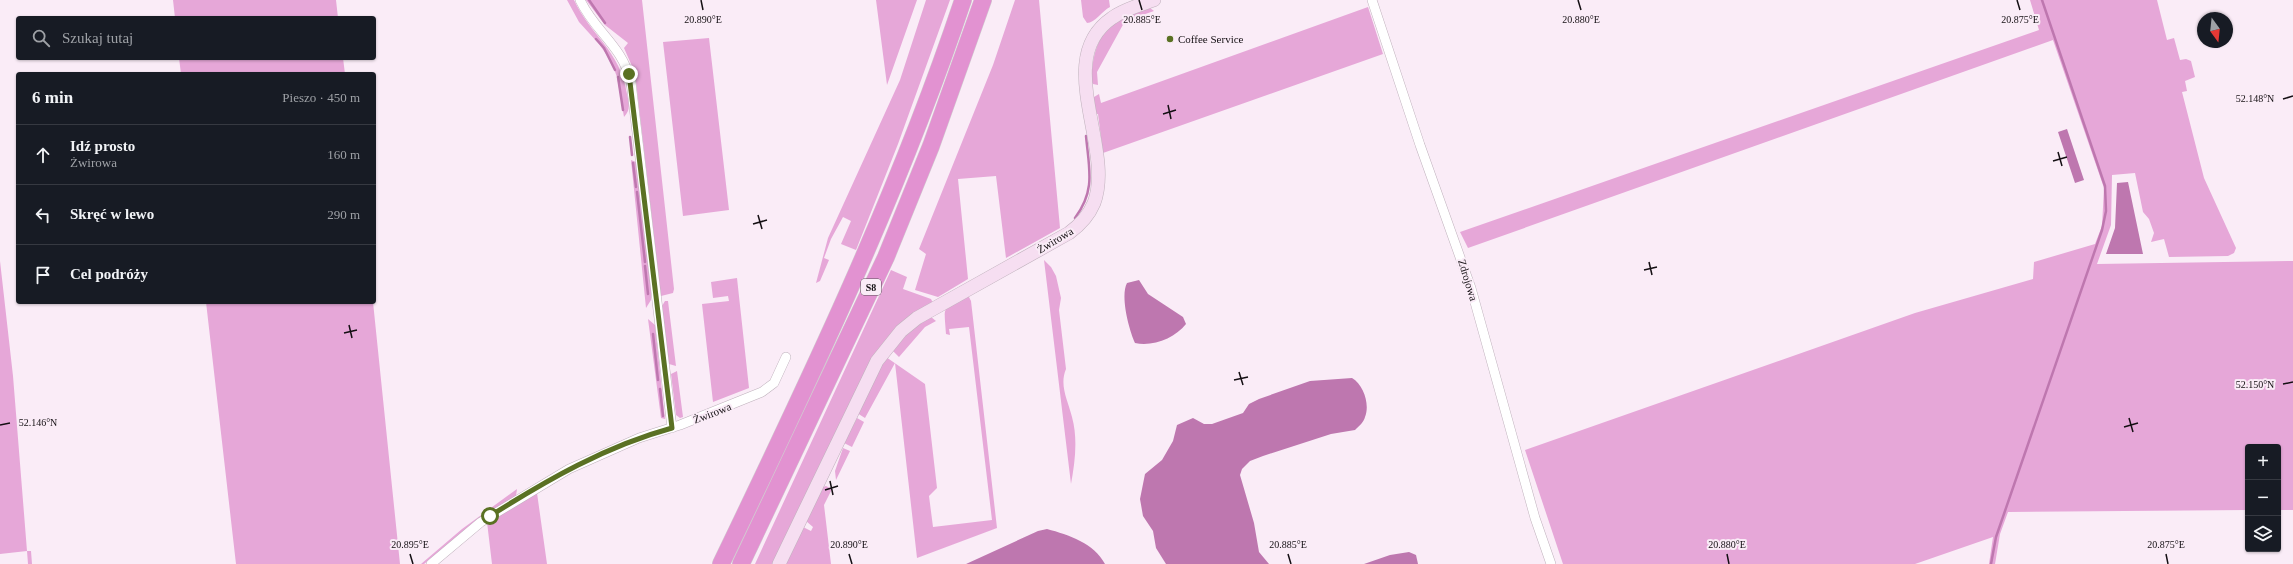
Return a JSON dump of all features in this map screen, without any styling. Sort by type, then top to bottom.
[{"type":"highway","name":"S8","points":[[721,564],[803,394],[869,250],[910,146],[964,0]]},
{"type":"highway","name":"S8","points":[[741,564],[886,257],[931,146],[983,0]]},
{"type":"street","points":[[580,0],[594,21],[618,50],[631,82],[672,428]]},
{"type":"street","name":"Żwirowa","points":[[779,564],[878,361],[901,331],[923,315],[1069,233],[1088,214],[1095,201],[1098,179],[1085,69],[1087,54],[1096,35],[1105,24],[1117,14],[1154,0]]},
{"type":"street","name":"Zdrojowa","points":[[1372,0],[1420,145],[1471,288],[1535,518],[1551,564]]},
{"type":"street","name":"Żwirowa","points":[[431,564],[481,522],[564,472],[627,443],[672,428],[765,390],[774,383],[786,357]]},
{"type":"shaded area","points":[[173,0],[336,0],[338,16],[175,16]]},
{"type":"shaded area","points":[[567,0],[574,0],[588,24],[612,54],[618,66],[629,103],[628,112],[624,117],[617,77],[611,61],[599,44],[579,22]]},
{"type":"shaded area","points":[[586,0],[642,0],[674,289],[673,293],[661,296],[635,73],[624,48],[628,43],[605,25]]},
{"type":"shaded area","points":[[876,0],[917,0],[887,85]]},
{"type":"shaded area","points":[[926,0],[950,0],[898,144],[856,250],[841,244],[851,221],[843,217],[831,239],[824,258],[829,260],[820,281],[816,283],[828,238],[900,80]]},
{"type":"shaded area","points":[[1015,0],[1039,0],[1060,228],[1006,258],[996,176],[958,179],[968,279],[938,297],[915,290],[926,254],[919,249],[993,65]]},
{"type":"shaded area","points":[[1081,0],[1109,0],[1110,7],[1096,19],[1087,23],[1083,17]]},
{"type":"shaded area","points":[[2030,0],[2157,0],[2167,40],[2174,38],[2180,60],[2186,59],[2191,61],[2195,77],[2185,81],[2187,91],[2182,92],[2204,178],[2236,248],[2234,253],[2228,256],[2169,257],[2164,239],[2151,242],[2154,233],[2149,219],[2143,212],[2135,173],[2112,175],[2111,225],[2097,264],[2293,261],[2293,510],[2281,510],[2281,444],[2245,444],[2245,510],[2008,512],[2000,534],[1995,564],[1989,564],[1993,537],[1915,564],[1563,564],[1525,450],[1915,313],[2033,279],[2034,262],[2095,244],[2102,226],[2104,188],[2053,40],[1468,248],[1460,232],[2039,30]]},
{"type":"shaded area","points":[[1368,7],[1383,54],[1103,153],[1098,114],[1094,114],[1094,97],[1099,94],[1101,103]]},
{"type":"shaded area","points":[[1150,8],[1154,11],[1125,21],[1097,72],[1098,85],[1093,84],[1091,81],[1095,52],[1099,41],[1105,32],[1123,19]]},
{"type":"shaded area","points":[[709,38],[729,210],[683,216],[663,42]]},
{"type":"shaded area","points":[[179,60],[343,60],[345,72],[181,72]]},
{"type":"shaded area","points":[[2067,129],[2084,180],[2075,183],[2058,132]]},
{"type":"shaded area","points":[[631,160],[636,162],[651,290],[651,300],[646,308]]},
{"type":"shaded area","points":[[2128,182],[2143,254],[2106,254],[2115,228],[2117,183]]},
{"type":"shaded area","points":[[1044,260],[1051,267],[1056,276],[1061,298],[1059,310],[1066,369],[1063,381],[1075,434],[1075,459],[1071,484]]},
{"type":"shaded area","points":[[0,261],[13,376],[27,551],[0,554]]},
{"type":"shaded area","points":[[891,270],[907,277],[903,289],[931,299],[933,303],[902,324],[774,564],[755,564]]},
{"type":"shaded area","points":[[737,278],[749,388],[713,402],[702,304],[729,301],[728,296],[713,298],[711,282]]},
{"type":"shaded area","points":[[1139,280],[1148,294],[1183,317],[1186,324],[1170,337],[1149,344],[1135,343],[1128,322],[1124,296],[1127,283]]},
{"type":"shaded area","points":[[968,295],[971,301],[997,528],[917,558],[895,363],[925,384],[937,488],[929,496],[933,527],[992,520],[969,327],[949,329],[950,335],[946,334],[946,309],[953,303]]},
{"type":"shaded area","points":[[665,301],[668,301],[676,366],[669,364],[662,306]]},
{"type":"shaded area","points":[[206,304],[373,304],[400,564],[236,564]]},
{"type":"shaded area","points":[[931,317],[936,321],[925,327],[899,357],[892,350],[913,328]]},
{"type":"shaded area","points":[[648,319],[655,325],[665,419],[661,418]]},
{"type":"shaded area","points":[[886,357],[895,363],[865,418],[857,413]]},
{"type":"shaded area","points":[[677,371],[683,417],[680,418],[676,415],[671,374]]},
{"type":"shaded area","points":[[1352,378],[1363,390],[1367,407],[1364,421],[1355,430],[1331,434],[1263,456],[1250,461],[1242,469],[1240,475],[1254,523],[1259,552],[1269,564],[1166,564],[1156,548],[1153,531],[1143,516],[1140,499],[1145,474],[1162,460],[1173,441],[1177,425],[1193,418],[1204,424],[1212,424],[1243,413],[1249,404],[1259,399],[1310,381]]},
{"type":"shaded area","points":[[857,418],[864,422],[852,447],[844,443]]},
{"type":"shaded area","points":[[843,448],[850,451],[836,480],[835,471]]},
{"type":"shaded area","points":[[826,486],[832,489],[824,505],[831,564],[785,564],[803,527],[811,531],[813,527],[806,521],[823,487]]},
{"type":"shaded area","points":[[517,489],[516,496],[471,525],[424,564],[421,564],[462,529]]},
{"type":"shaded area","points":[[537,493],[547,564],[492,564],[487,522]]},
{"type":"shaded area","points":[[1047,529],[1072,537],[1088,545],[1105,564],[966,564],[1038,531]]},
{"type":"shaded area","points":[[27,551],[31,551],[32,564],[28,564]]},
{"type":"shaded area","points":[[1409,552],[1416,555],[1418,564],[1364,564],[1390,555]]},
{"type":"waterway","points":[[589,0],[605,23]]},
{"type":"waterway","points":[[1991,564],[1996,537],[2102,230],[2106,211],[2105,186],[2042,0]]},
{"type":"waterway","points":[[596,39],[604,48],[615,70]]},
{"type":"waterway","points":[[618,77],[623,110]]},
{"type":"waterway","points":[[1075,218],[1082,208],[1086,198],[1090,179],[1086,136]]},
{"type":"waterway","points":[[630,137],[632,155]]},
{"type":"waterway","points":[[633,163],[636,187]]},
{"type":"waterway","points":[[637,192],[645,262]]},
{"type":"waterway","points":[[645,266],[648,294]]},
{"type":"waterway","points":[[653,334],[658,380]]},
{"type":"waterway","points":[[660,389],[663,416]]},
{"type":"place","name":"Coffee Service","points":[[1170,39]]},
{"type":"route","points":[[490,516],[576,465],[639,438],[672,428],[629,74]]}]
